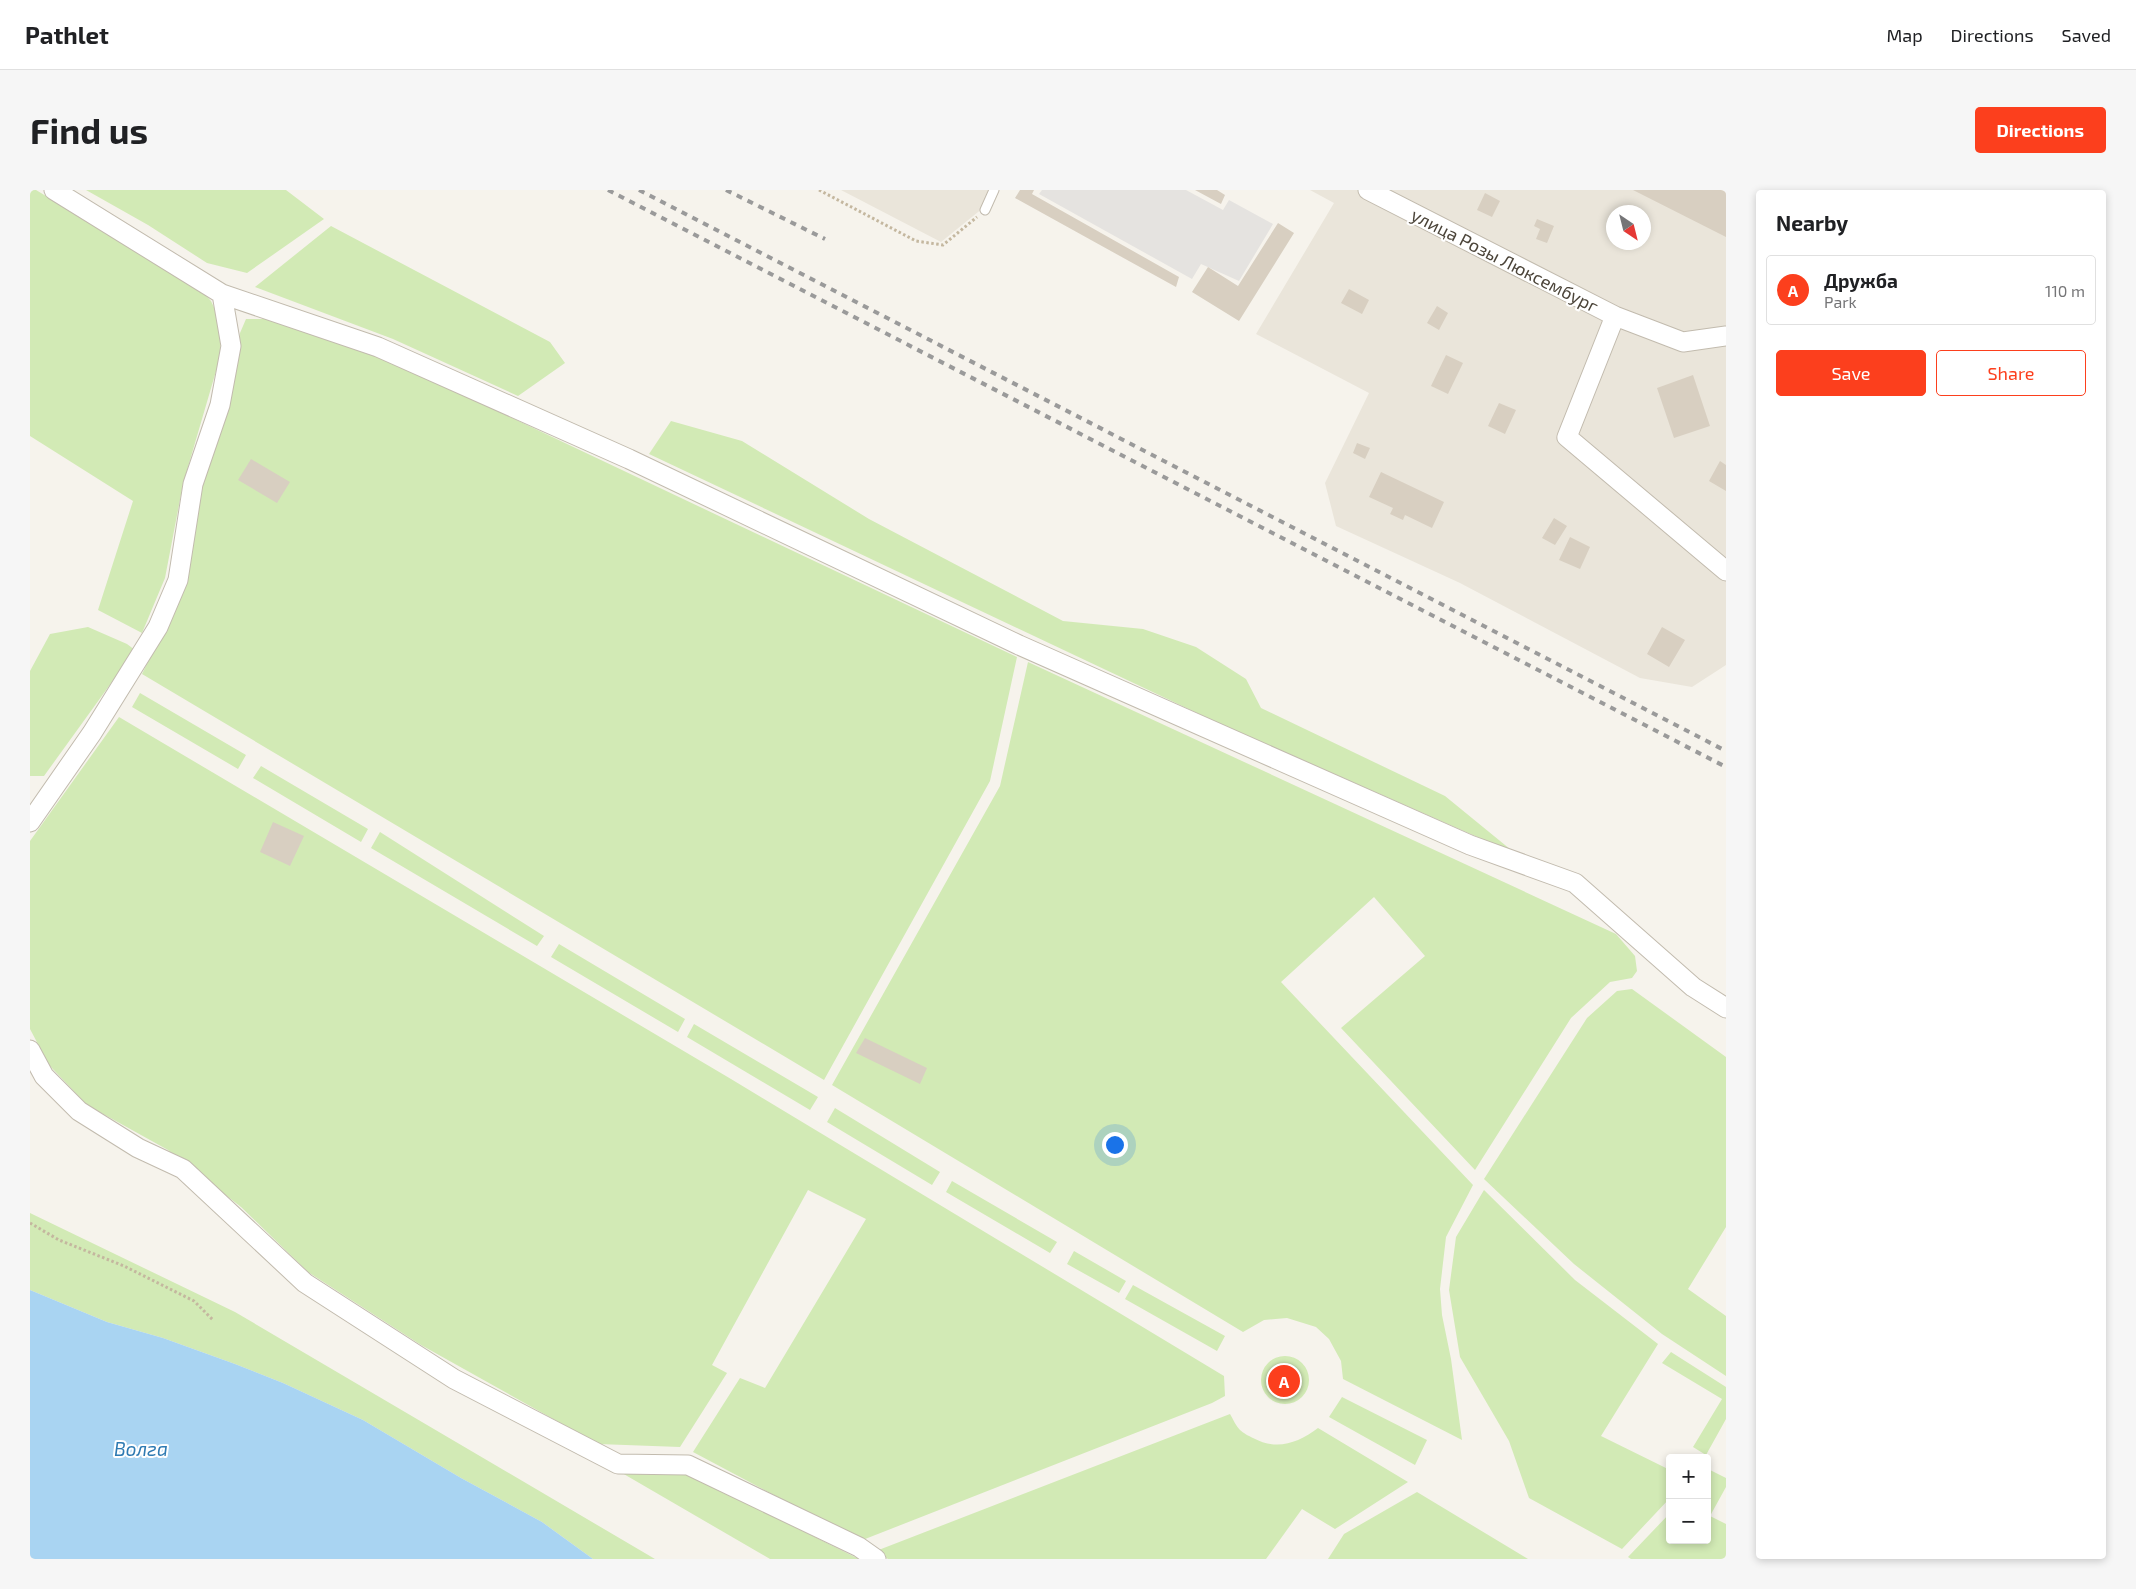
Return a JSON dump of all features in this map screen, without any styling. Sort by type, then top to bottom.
[{"type":"street","points":[[54,190],[222,294],[378,347],[629,459],[1019,645],[1470,844],[1575,883],[1693,987],[1726,1008]]},
{"type":"street","name":"улица Розы Люксембург","points":[[1368,190],[1615,316],[1683,342],[1726,336]]},
{"type":"street","points":[[30,822],[38,800],[92,733],[158,628],[178,580],[193,484],[220,405],[231,346],[222,294]]},
{"type":"street","points":[[1615,316],[1567,437],[1726,571]]},
{"type":"street","points":[[30,1050],[44,1076],[80,1111],[138,1148],[183,1169],[305,1283],[454,1379],[618,1464],[688,1464],[859,1547],[876,1559]]},
{"type":"lane","points":[[985,210],[994,190]]},
{"type":"path","points":[[819,190],[916,241],[943,246],[985,210]]},
{"type":"path","points":[[30,1223],[59,1240],[124,1266],[194,1301],[213,1320]]},
{"type":"shaded area","points":[[841,190],[991,190],[983,208],[941,242]]},
{"type":"shaded area","points":[[1042,190],[1186,190],[1223,210],[1229,200],[1273,224],[1239,281],[1201,264],[1192,279],[1039,194]]},
{"type":"shaded area","points":[[1310,190],[1726,190],[1726,665],[1692,687],[1640,678],[1460,583],[1336,526],[1325,483],[1369,393],[1256,334],[1334,203]]},
{"type":"green space","points":[[30,190],[36,190],[200,289],[211,301],[219,318],[221,354],[183,484],[165,578],[142,633],[98,610],[133,501],[30,436]]},
{"type":"green space","points":[[86,190],[286,190],[324,219],[247,273],[207,263],[148,225]]},
{"type":"green space","points":[[331,226],[550,342],[565,363],[518,396],[393,339],[255,287]]},
{"type":"green space","points":[[246,319],[269,319],[381,356],[1017,657],[990,781],[824,1080],[142,674],[165,627],[201,478],[234,383],[240,333]]},
{"type":"green space","points":[[671,421],[742,441],[869,519],[1063,621],[1143,629],[1196,647],[1246,679],[1261,708],[1445,796],[1516,854],[1214,721],[649,454]]},
{"type":"green space","points":[[88,627],[127,644],[135,650],[44,776],[30,776],[30,671],[50,634]]},
{"type":"green space","points":[[1028,662],[1616,934],[1635,956],[1637,971],[1632,978],[1610,982],[1571,1018],[1475,1170],[1341,1028],[1425,956],[1374,897],[1281,982],[1473,1185],[1446,1237],[1440,1289],[1442,1315],[1451,1359],[1462,1440],[1343,1379],[1341,1361],[1329,1339],[1316,1327],[1287,1318],[1264,1320],[1243,1332],[832,1085],[1000,786]]},
{"type":"green space","points":[[140,693],[246,755],[238,769],[132,707]]},
{"type":"green space","points":[[119,717],[731,1079],[1224,1376],[1225,1396],[1212,1403],[860,1541],[693,1452],[740,1378],[765,1388],[866,1219],[808,1190],[712,1365],[727,1373],[680,1447],[598,1444],[421,1345],[308,1272],[241,1207],[168,1150],[87,1105],[49,1065],[30,1029],[30,841]]},
{"type":"green space","points":[[261,766],[368,829],[361,842],[253,778]]},
{"type":"green space","points":[[380,832],[544,936],[537,946],[371,848]]},
{"type":"green space","points":[[559,944],[685,1019],[678,1032],[551,957]]},
{"type":"green space","points":[[1632,989],[1726,1057],[1726,1227],[1688,1289],[1726,1316],[1726,1376],[1662,1334],[1574,1264],[1484,1179],[1587,1018],[1617,991]]},
{"type":"green space","points":[[694,1024],[818,1097],[810,1110],[687,1037]]},
{"type":"green space","points":[[835,1108],[940,1172],[932,1185],[827,1122]]},
{"type":"green space","points":[[952,1181],[1057,1242],[1050,1253],[946,1192]]},
{"type":"green space","points":[[1484,1190],[1575,1280],[1658,1344],[1601,1436],[1666,1468],[1666,1502],[1622,1549],[1529,1498],[1509,1441],[1460,1357],[1449,1290],[1456,1237]]},
{"type":"green space","points":[[30,1213],[235,1312],[655,1559],[593,1559],[542,1522],[461,1478],[363,1420],[283,1383],[235,1364],[163,1338],[107,1322],[30,1290]]},
{"type":"green space","points":[[1074,1251],[1126,1281],[1119,1293],[1067,1264]]},
{"type":"green space","points":[[1133,1285],[1225,1336],[1217,1351],[1125,1299]]},
{"type":"green space","points":[[1671,1352],[1726,1387],[1726,1419],[1707,1454],[1693,1447],[1722,1399],[1662,1363]]},
{"type":"green space","points":[[1285,1356],[1294,1358],[1302,1363],[1307,1371],[1309,1380],[1307,1389],[1302,1397],[1294,1402],[1285,1404],[1276,1402],[1268,1397],[1263,1389],[1261,1380],[1263,1371],[1268,1363],[1276,1358]]},
{"type":"green space","points":[[1342,1397],[1427,1440],[1415,1465],[1329,1417]]},
{"type":"green space","points":[[1230,1414],[1240,1430],[1251,1437],[1270,1444],[1287,1444],[1303,1438],[1318,1428],[1408,1482],[1335,1529],[1302,1509],[1266,1559],[888,1559],[876,1551]]},
{"type":"green space","points":[[1711,1470],[1726,1478],[1726,1487],[1711,1514]]},
{"type":"green space","points":[[622,1473],[686,1473],[859,1559],[770,1559]]},
{"type":"green space","points":[[1417,1492],[1528,1559],[1328,1559],[1344,1534]]},
{"type":"green space","points":[[1711,1516],[1726,1524],[1726,1559],[1631,1559],[1628,1557],[1666,1517],[1666,1544],[1711,1544]]},
{"type":"water","name":"Волга","points":[[30,1290],[107,1322],[163,1338],[235,1364],[283,1383],[363,1420],[461,1478],[542,1522],[593,1559],[30,1559]]},
{"type":"building","points":[[1020,190],[1034,190],[1032,194],[1179,277],[1176,287],[1015,198]]},
{"type":"building","points":[[1195,190],[1217,190],[1225,195],[1221,204]]},
{"type":"building","points":[[1633,190],[1721,190],[1726,192],[1726,237]]},
{"type":"building","points":[[1485,193],[1500,201],[1492,217],[1477,210]]},
{"type":"building","points":[[1537,219],[1554,226],[1547,243],[1536,239],[1540,229],[1534,226]]},
{"type":"building","points":[[1278,223],[1294,233],[1239,321],[1192,292],[1208,267],[1238,286]]},
{"type":"building","points":[[1349,289],[1369,300],[1362,314],[1341,303]]},
{"type":"building","points":[[1437,306],[1448,313],[1439,330],[1427,323]]},
{"type":"building","points":[[1446,355],[1463,363],[1448,394],[1431,386]]},
{"type":"building","points":[[1693,375],[1710,426],[1674,438],[1657,388]]},
{"type":"building","points":[[1499,403],[1516,410],[1505,434],[1488,426]]},
{"type":"building","points":[[1357,443],[1370,448],[1365,459],[1353,453]]},
{"type":"building","points":[[251,459],[290,482],[277,503],[238,480]]},
{"type":"building","points":[[1720,461],[1726,465],[1726,491],[1709,481]]},
{"type":"building","points":[[1381,472],[1444,502],[1432,528],[1405,515],[1403,520],[1390,514],[1393,508],[1369,497]]},
{"type":"building","points":[[1554,518],[1567,526],[1555,545],[1542,538]]},
{"type":"building","points":[[1570,537],[1590,547],[1580,569],[1559,560]]},
{"type":"building","points":[[1662,627],[1685,640],[1669,667],[1647,654]]},
{"type":"building","points":[[273,822],[304,836],[290,866],[260,852]]},
{"type":"building","points":[[865,1038],[927,1068],[920,1084],[856,1053]]},
{"type":"railway","points":[[608,190],[1726,767]]},
{"type":"railway","points":[[639,190],[1726,751]]},
{"type":"railway","points":[[726,190],[825,239]]},
{"type":"place","name":"Дружба","points":[[1284,1381]]}]
